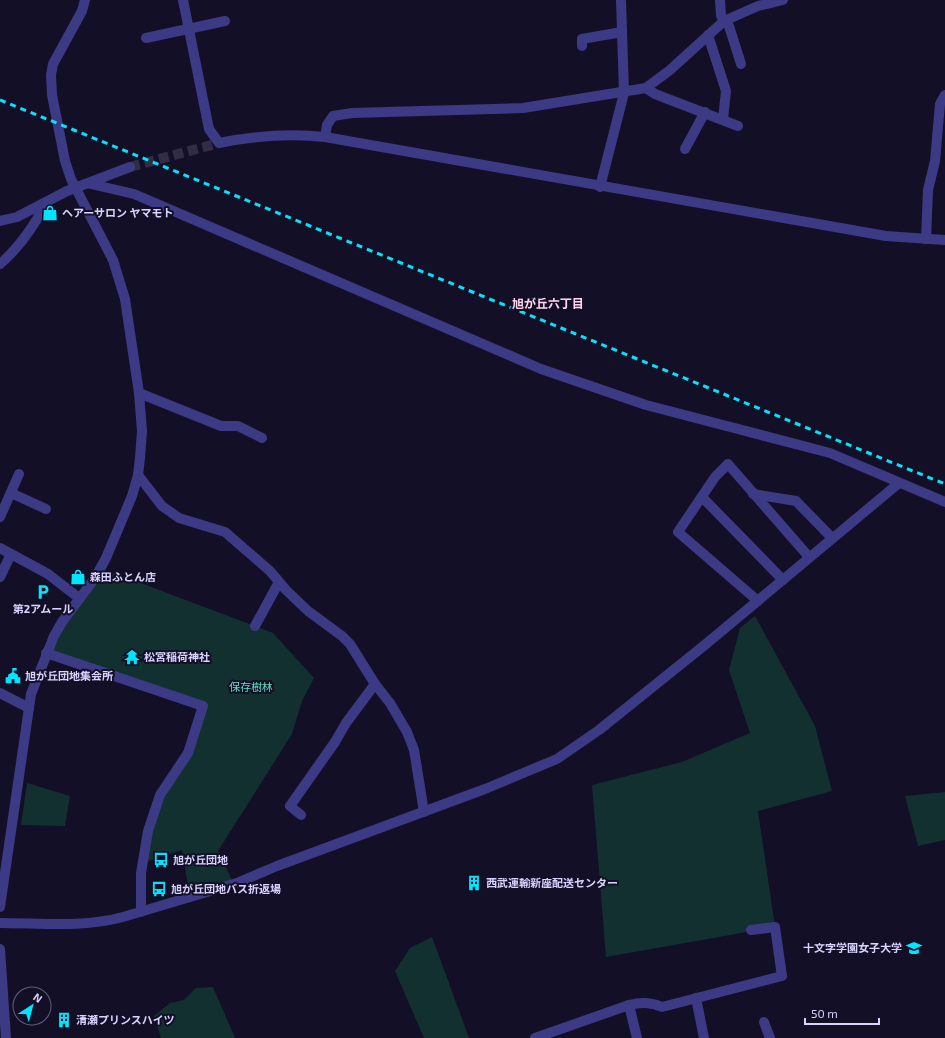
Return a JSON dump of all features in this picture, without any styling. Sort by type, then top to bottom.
[{"type":"street","points":[[0,907],[31,694],[46,653],[62,622],[95,578],[106,558],[132,496],[138,475],[142,442],[139,392],[128,317],[120,280],[107,248],[75,188],[65,161],[52,95],[51,75],[53,64],[82,11],[85,0]]},
{"type":"street","points":[[183,0],[209,129],[219,143],[243,138],[280,134],[324,137],[600,187],[886,236],[945,240]]},
{"type":"street","points":[[600,187],[624,93],[621,0]]},
{"type":"street","points":[[720,0],[721,16],[729,26],[741,64]]},
{"type":"street","points":[[324,137],[327,124],[333,116],[352,113],[523,108],[624,93],[646,88],[670,70],[724,21],[758,6],[783,0]]},
{"type":"street","points":[[146,38],[225,21]]},
{"type":"street","points":[[582,46],[582,39],[622,32]]},
{"type":"street","points":[[708,35],[726,91],[723,119]]},
{"type":"street","points":[[646,88],[655,94],[738,126]]},
{"type":"street","points":[[926,239],[928,190],[935,160],[940,104],[945,95]]},
{"type":"street","points":[[686,149],[705,112]]},
{"type":"street","points":[[0,222],[29,212],[75,188],[91,184],[130,167]]},
{"type":"street","points":[[91,184],[134,194],[541,369],[646,405],[830,453],[945,502]]},
{"type":"street","points":[[0,264],[37,220],[47,202]]},
{"type":"street","points":[[139,392],[221,426],[238,426],[262,438]]},
{"type":"street","points":[[758,601],[678,532],[715,477],[728,464],[809,556]]},
{"type":"street","points":[[0,518],[19,474]]},
{"type":"street","points":[[138,475],[162,506],[179,518],[225,532],[270,570],[279,582],[308,611],[342,636],[350,644],[375,684],[390,703],[407,732],[414,750],[424,812]]},
{"type":"street","points":[[0,923],[107,922],[141,912],[237,883],[277,866],[531,771],[557,759],[599,730],[758,601],[809,556],[899,483]]},
{"type":"street","points":[[11,493],[46,509]]},
{"type":"street","points":[[753,494],[796,501],[832,538]]},
{"type":"street","points":[[702,498],[783,580]]},
{"type":"street","points":[[0,548],[48,574],[79,598]]},
{"type":"street","points":[[0,577],[11,554]]},
{"type":"street","points":[[255,626],[279,582]]},
{"type":"street","points":[[46,653],[203,706],[188,753],[160,795],[148,831],[141,873],[141,912]]},
{"type":"street","points":[[301,815],[290,806],[333,746],[346,723],[375,684]]},
{"type":"street","points":[[0,693],[29,708]]},
{"type":"street","points":[[535,1038],[629,1005],[642,1002],[653,1003],[662,1007],[782,976],[775,927],[752,930]]},
{"type":"street","points":[[0,949],[6,1038]]},
{"type":"street","points":[[696,998],[704,1038]]},
{"type":"street","points":[[629,1005],[637,1038]]},
{"type":"street","points":[[764,1022],[770,1038]]},
{"type":"green space","name":"保存樹林","points":[[101,568],[273,633],[314,678],[302,701],[292,734],[218,851],[234,884],[190,897],[182,850],[142,863],[160,795],[188,753],[203,706],[46,653]]},
{"type":"green space","points":[[755,616],[815,726],[832,791],[758,811],[775,927],[606,957],[592,785],[682,762],[750,733],[729,670],[740,628]]},
{"type":"green space","points":[[27,783],[70,796],[65,826],[21,825]]},
{"type":"green space","points":[[945,792],[945,840],[918,846],[905,796]]},
{"type":"green space","points":[[432,937],[469,1038],[424,1038],[395,971],[410,948]]},
{"type":"green space","points":[[213,987],[235,1038],[161,1038],[154,1016],[170,1003],[184,1000],[196,988]]},
{"type":"tunnel","points":[[130,167],[219,143]]},
{"type":"railway","points":[[0,100],[945,484]]},
{"type":"place","name":"ヘアーサロン ヤマモト","points":[[50,213]]},
{"type":"place","name":"森田ふとん店","points":[[78,577]]},
{"type":"place","name":"第2アムール","points":[[43,592]]},
{"type":"place","name":"松宮稲荷神社","points":[[132,657]]},
{"type":"place","name":"旭が丘団地集会所","points":[[13,676]]},
{"type":"place","name":"旭が丘団地","points":[[161,860]]},
{"type":"place","name":"西武運輸新座配送センター","points":[[474,883]]},
{"type":"place","name":"旭が丘団地バス折返場","points":[[159,889]]},
{"type":"place","name":"十文字学園女子大学","points":[[914,948]]},
{"type":"place","name":"清瀬プリンスハイツ","points":[[64,1020]]},
{"type":"district","name":"旭が丘六丁目","points":[[548,304]]}]
